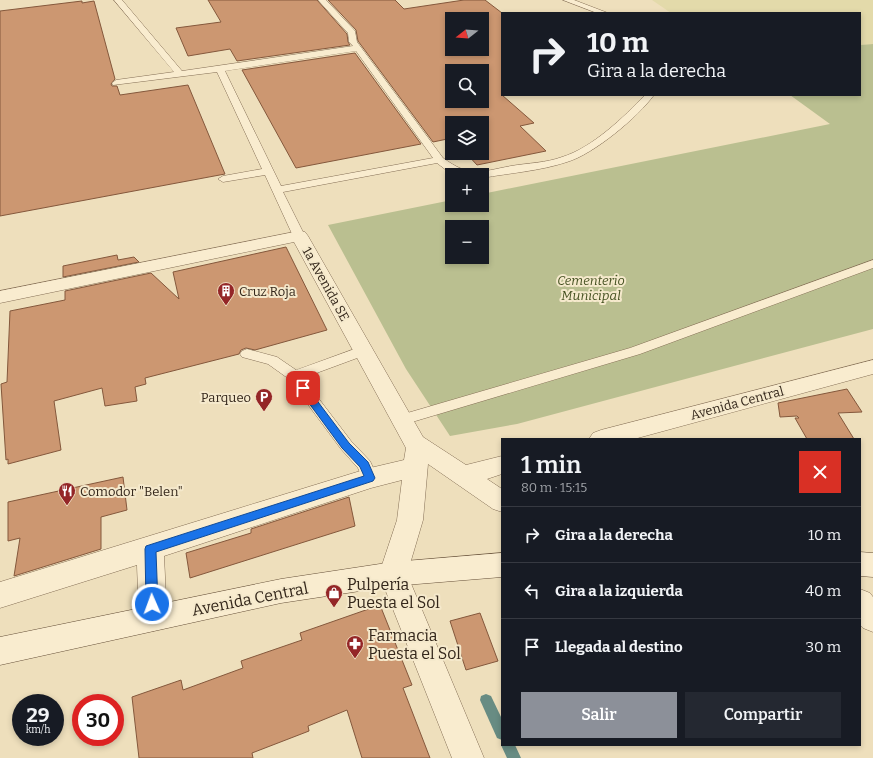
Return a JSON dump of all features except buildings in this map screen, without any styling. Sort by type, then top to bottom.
[{"type":"street","name":"1a Avenida SE","points":[[0,297],[299,236],[402,420],[416,455],[462,476],[501,501]]},
{"type":"street","name":"Avenida Central","points":[[605,438],[873,367]]},
{"type":"street","points":[[0,595],[150,549],[370,478],[416,455]]},
{"type":"street","points":[[416,455],[410,520],[394,574],[468,758]]},
{"type":"street","points":[[462,476],[501,465]]},
{"type":"street","points":[[150,549],[153,618]]},
{"type":"street","points":[[861,564],[873,565]]},
{"type":"street","name":"Avenida Central","points":[[0,651],[281,591],[394,574],[501,565]]},
{"type":"street","points":[[861,603],[873,619]]},
{"type":"lane","points":[[118,0],[180,74]]},
{"type":"lane","points":[[322,0],[352,33],[353,42],[439,160],[450,168]]},
{"type":"lane","points":[[567,0],[601,12]]},
{"type":"lane","points":[[116,83],[358,48]]},
{"type":"lane","points":[[220,69],[299,236]]},
{"type":"lane","points":[[489,173],[565,160],[578,154],[589,148],[635,111],[649,96]]},
{"type":"lane","points":[[276,190],[439,160]]},
{"type":"lane","points":[[223,179],[268,171]]},
{"type":"lane","points":[[402,420],[635,351],[873,264]]},
{"type":"lane","points":[[294,376],[363,351]]},
{"type":"lane","points":[[247,354],[272,360],[294,376],[346,445],[364,465],[370,478]]},
{"type":"shaded area","points":[[652,0],[873,0],[873,44],[861,45],[861,12],[670,12]]},
{"type":"green space","name":"Cementerio Municipal","points":[[873,44],[873,329],[517,424],[450,436],[406,369],[328,225],[445,201],[445,212],[489,212],[489,193],[830,124],[791,96],[861,96],[861,45]]},
{"type":"waterway","points":[[486,700],[501,731]]},
{"type":"waterway","points":[[508,746],[514,758]]},
{"type":"place","name":"Cruz Roja","points":[[226,306]]},
{"type":"place","name":"Parqueo","points":[[264,412]]},
{"type":"place","name":"Comodor \"Belen\"","points":[[67,506]]},
{"type":"place","name":"Pulpería Puesta el Sol","points":[[334,608]]},
{"type":"place","name":"Farmacia Puesta el Sol","points":[[355,659]]},
{"type":"route","points":[[152,604],[150,549],[370,478],[364,465],[346,445],[303,388]]}]
